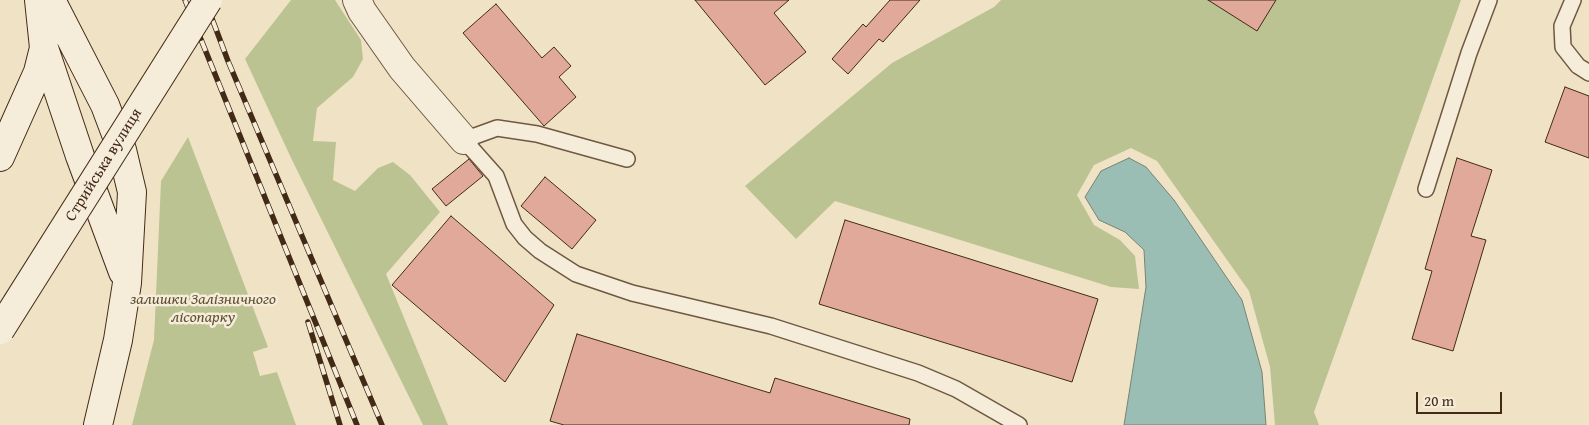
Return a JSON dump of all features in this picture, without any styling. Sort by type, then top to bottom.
[{"type":"street","points":[[40,0],[44,48],[80,156],[126,283]]},
{"type":"street","points":[[51,0],[104,105],[122,150],[132,192],[126,283],[118,340],[98,425]]},
{"type":"street","name":"Стрийська вулиця","points":[[0,330],[208,0]]},
{"type":"street","points":[[357,0],[362,11],[402,68],[464,140]]},
{"type":"street","points":[[0,157],[38,72],[44,48]]},
{"type":"lane","points":[[1426,189],[1469,53],[1489,0]]},
{"type":"lane","points":[[1572,0],[1562,26],[1563,47],[1578,66],[1589,72]]},
{"type":"lane","points":[[627,159],[537,134],[497,128],[464,140],[496,176],[514,224],[525,238],[540,251],[576,274],[632,293],[771,326],[918,373],[956,389],[1019,425]]},
{"type":"green space","points":[[291,0],[335,0],[361,40],[363,59],[353,77],[317,108],[313,141],[336,142],[333,180],[355,191],[378,168],[393,162],[410,175],[440,212],[386,274],[448,425],[423,425],[292,160],[245,59]]},
{"type":"green space","points":[[1001,0],[1461,0],[1314,412],[1319,425],[1275,425],[1270,367],[1249,291],[1157,161],[1131,148],[1094,165],[1077,195],[1094,225],[1120,240],[1135,256],[1139,289],[1111,287],[835,201],[796,239],[745,186],[892,63],[994,7]]},
{"type":"green space","name":"залишки Залізничного лісопарку","points":[[188,137],[268,347],[253,352],[260,376],[277,372],[296,425],[132,425],[154,340],[161,181]]},
{"type":"water","points":[[1129,158],[1146,167],[1174,200],[1242,300],[1262,372],[1266,425],[1124,425],[1146,287],[1144,250],[1125,232],[1099,220],[1085,197],[1101,171]]},
{"type":"building","points":[[695,0],[789,0],[774,13],[806,52],[765,85]]},
{"type":"building","points":[[890,0],[920,0],[883,42],[879,39],[848,74],[832,59],[863,24],[866,27]]},
{"type":"building","points":[[1208,0],[1276,0],[1257,31]]},
{"type":"building","points":[[496,4],[542,58],[554,47],[571,66],[559,77],[576,97],[544,126],[463,33]]},
{"type":"building","points":[[1565,87],[1589,96],[1589,158],[1545,142]]},
{"type":"building","points":[[1457,158],[1492,170],[1471,236],[1486,240],[1453,351],[1412,339],[1432,271],[1425,269]]},
{"type":"building","points":[[469,159],[483,176],[446,206],[432,189]]},
{"type":"building","points":[[545,177],[596,220],[572,249],[521,206]]},
{"type":"building","points":[[451,216],[554,305],[505,382],[392,285]]},
{"type":"building","points":[[845,220],[1098,299],[1072,382],[819,304]]},
{"type":"building","points":[[577,334],[770,393],[775,378],[910,419],[909,425],[564,425],[550,421]]},
{"type":"railway","points":[[185,0],[357,425]]},
{"type":"railway","points":[[205,0],[228,61],[382,425]]},
{"type":"railway","points":[[308,322],[340,425]]}]
